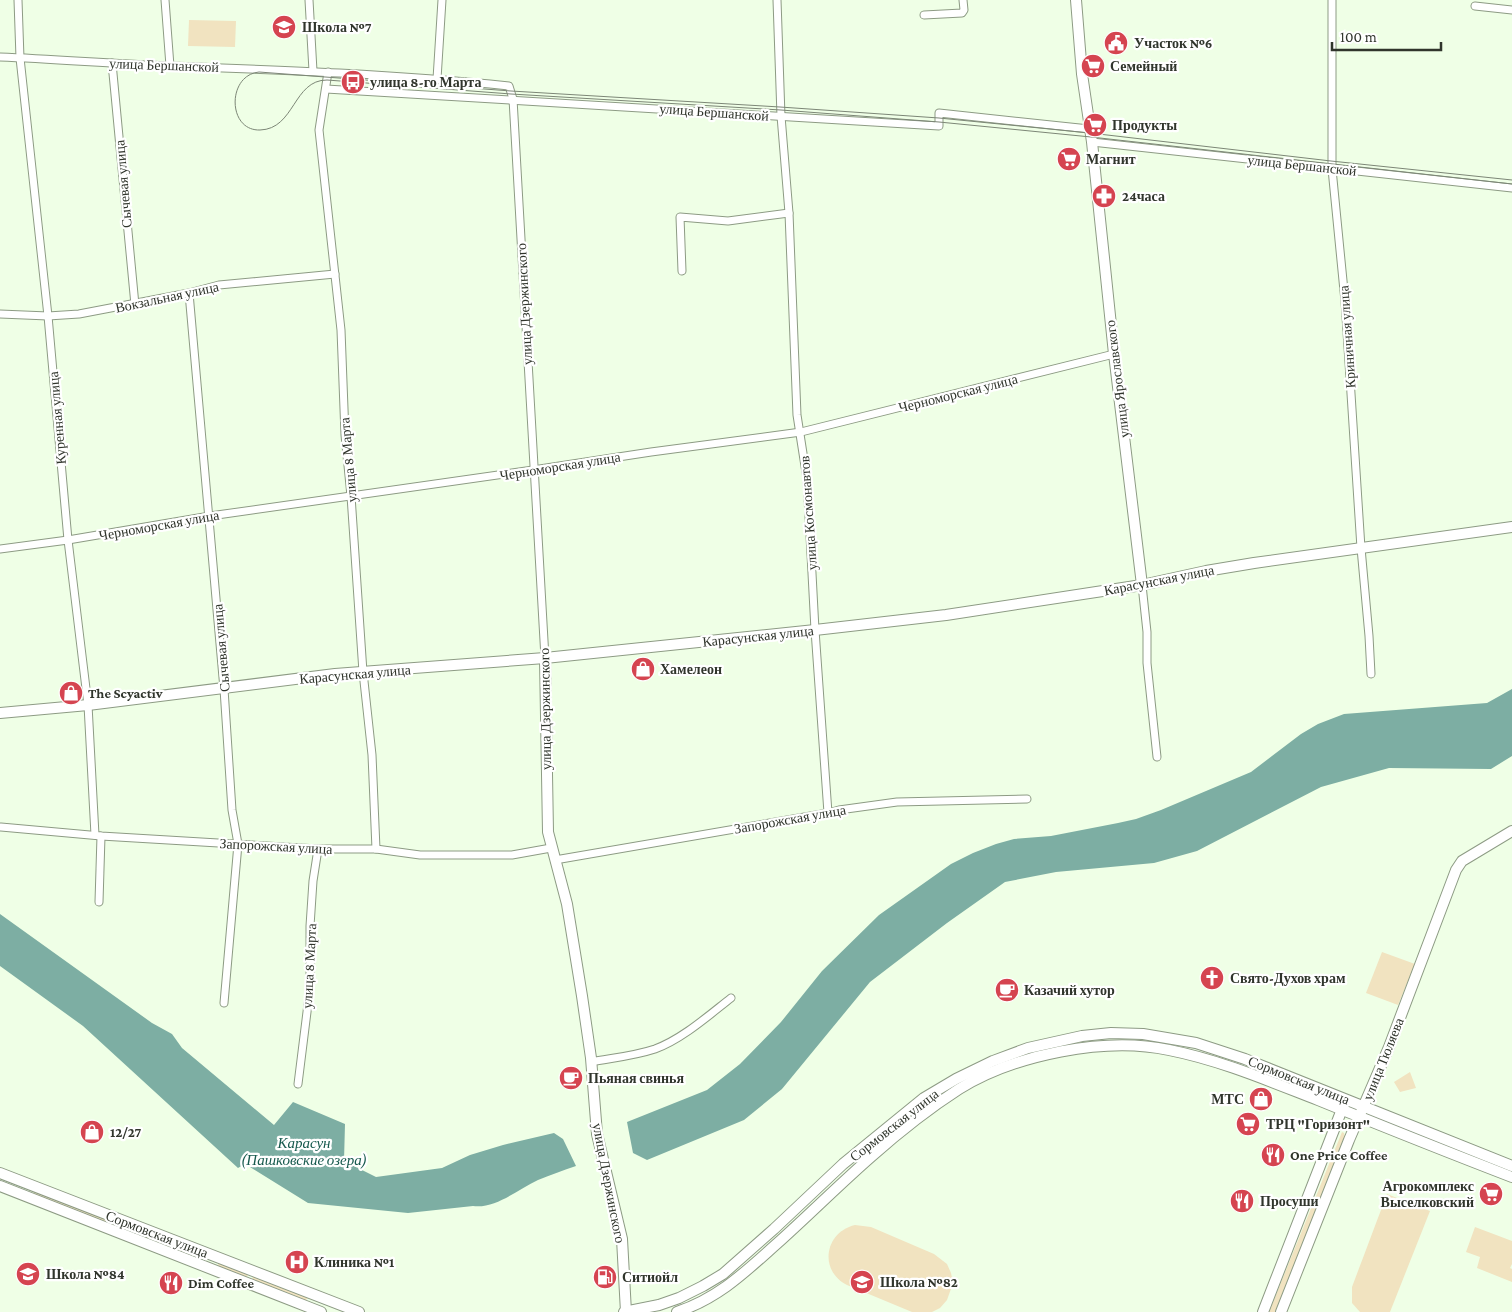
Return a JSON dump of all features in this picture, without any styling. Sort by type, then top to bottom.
[{"type":"main road","name":"улица Ярославского","points":[[1076,0],[1082,74],[1092,142],[1114,354],[1142,585]]},
{"type":"main road","name":"Карасунская улица","points":[[0,713],[88,705],[335,674],[545,658],[946,615],[1142,585],[1245,565],[1512,527]]},
{"type":"main road","name":"улица Дзержинского","points":[[545,658],[548,832],[567,904],[591,1062],[597,1134],[622,1239],[625,1312]]},
{"type":"main road","name":"улица Тюляева","points":[[1281,1312],[1359,1117],[1393,1038],[1456,870],[1466,858],[1512,831]]},
{"type":"main road","name":"Сормовская улица","points":[[625,1312],[659,1305],[679,1298],[723,1274],[843,1164],[927,1096],[993,1061],[1028,1048],[1074,1038],[1111,1033],[1143,1034],[1196,1043],[1245,1059],[1512,1166]]},
{"type":"main road","name":"Сормовская улица","points":[[677,1312],[709,1298],[735,1281],[871,1157],[934,1106],[961,1088],[1000,1069],[1034,1058],[1084,1048],[1136,1045],[1167,1049],[1208,1059],[1512,1177]]},
{"type":"main road","points":[[927,1096],[934,1106]]},
{"type":"main road","name":"улица Тюляева","points":[[1263,1312],[1346,1099]]},
{"type":"main road","name":"Сормовская улица","points":[[0,1173],[359,1312]]},
{"type":"main road","points":[[23,1195],[27,1184]]},
{"type":"main road","name":"Сормовская улица","points":[[0,1186],[321,1312]]},
{"type":"main road","points":[[310,1308],[314,1295]]},
{"type":"street","name":"Куренная улица","points":[[18,0],[20,58],[48,316],[68,540],[88,705],[98,836],[99,902]]},
{"type":"street","points":[[165,0],[170,66]]},
{"type":"street","points":[[309,0],[312,71]]},
{"type":"street","points":[[438,78],[442,0]]},
{"type":"street","name":"улица Космонавтов","points":[[777,0],[781,116],[789,213],[797,415],[807,479],[828,813]]},
{"type":"street","points":[[924,15],[962,13],[964,10],[963,0]]},
{"type":"street","name":"Криничная улица","points":[[1332,0],[1332,169],[1345,301],[1360,548],[1371,674]]},
{"type":"street","points":[[1475,6],[1512,10]]},
{"type":"street","name":"улица Бершанской","points":[[0,57],[438,78],[509,86],[513,99]]},
{"type":"street","name":"Сычевая улица","points":[[112,63],[135,305]]},
{"type":"street","name":"улица 8 Марта","points":[[328,72],[319,130],[340,330],[345,435],[363,672],[372,755],[376,849]]},
{"type":"street","name":"улица Бершанской","points":[[326,88],[939,126],[939,113],[1090,129]]},
{"type":"street","name":"улица Дзержинского","points":[[513,99],[545,658]]},
{"type":"street","name":"улица Бершанской","points":[[1092,142],[1512,188]]},
{"type":"street","points":[[682,271],[680,218],[728,221],[789,213]]},
{"type":"street","name":"Вокзальная улица","points":[[0,314],[48,316],[79,314],[189,294],[219,285],[335,274]]},
{"type":"street","name":"Сычевая улица","points":[[189,294],[210,516],[232,810],[238,844],[224,1003]]},
{"type":"street","name":"Черноморская улица","points":[[0,549],[68,540],[210,516],[801,432],[1114,354]]},
{"type":"street","name":"улица Ярославского","points":[[1142,585],[1147,663],[1157,757]]},
{"type":"street","name":"Запорожская улица","points":[[555,860],[838,810],[897,802],[1027,799]]},
{"type":"street","name":"Запорожская улица","points":[[1,827],[98,836],[318,849],[376,849],[420,855],[512,855],[551,848]]},
{"type":"street","name":"улица 8 Марта","points":[[298,1084],[310,988],[313,881],[318,849]]},
{"type":"street","points":[[591,1062],[640,1053],[668,1043],[696,1025],[731,998]]},
{"type":"shaded area","points":[[189,20],[236,21],[235,47],[188,46]]},
{"type":"shaded area","points":[[1382,952],[1415,964],[1398,1005],[1366,993]]},
{"type":"shaded area","points":[[1410,1072],[1416,1088],[1400,1092],[1394,1082]]},
{"type":"shaded area","points":[[1384,1119],[1512,1168],[1512,1172],[1385,1122]]},
{"type":"shaded area","points":[[1342,1132],[1345,1137],[1275,1312],[1269,1312]]},
{"type":"shaded area","points":[[34,1190],[131,1230],[128,1231],[35,1194]]},
{"type":"shaded area","points":[[1387,1194],[1430,1211],[1390,1312],[1360,1312],[1352,1303],[1352,1287]]},
{"type":"shaded area","points":[[855,1225],[871,1227],[934,1254],[947,1264],[953,1283],[947,1300],[940,1308],[932,1312],[912,1312],[847,1285],[838,1278],[832,1270],[829,1252],[837,1235]]},
{"type":"shaded area","points":[[1475,1227],[1512,1241],[1512,1264],[1510,1268],[1512,1269],[1512,1282],[1477,1268],[1480,1257],[1466,1252]]},
{"type":"shaded area","points":[[145,1234],[196,1253],[196,1257],[145,1238],[143,1235]]},
{"type":"shaded area","points":[[220,1263],[248,1274],[247,1277],[219,1267],[218,1264]]},
{"type":"shaded area","points":[[253,1276],[305,1295],[308,1298],[303,1300],[252,1280]]},
{"type":"water","points":[[1512,689],[1512,756],[1491,769],[1389,768],[1321,787],[1197,851],[1154,863],[1056,872],[1005,882],[947,923],[870,982],[782,1089],[744,1120],[647,1160],[633,1153],[627,1122],[707,1090],[740,1064],[781,1022],[822,971],[879,915],[951,864],[973,853],[1014,839],[1051,836],[1118,823],[1161,810],[1251,772],[1301,734],[1318,724],[1344,714],[1487,703]]},
{"type":"water","name":"Карасун (Пашковские озера)","points":[[0,914],[152,1023],[172,1034],[182,1048],[274,1125],[293,1102],[345,1124],[344,1161],[376,1177],[442,1168],[470,1155],[554,1133],[563,1139],[576,1166],[538,1180],[507,1198],[482,1206],[408,1213],[308,1203],[245,1164],[238,1168],[83,1026],[0,966]]},
{"type":"tram line","points":[[1512,180],[939,118],[511,91],[259,72],[249,75],[241,82],[235,102],[241,122],[249,128],[260,130],[272,128],[288,114],[307,88],[316,82],[327,80],[939,122],[1512,184]]},
{"type":"place","name":"Школа №7","points":[[284,27]]},
{"type":"place","name":"Участок №6","points":[[1116,43]]},
{"type":"place","name":"Семейный","points":[[1093,66]]},
{"type":"place","name":"улица 8-го Марта","points":[[353,82]]},
{"type":"place","name":"Продукты","points":[[1095,125]]},
{"type":"place","name":"Магнит","points":[[1069,159]]},
{"type":"place","name":"24часа","points":[[1104,196]]},
{"type":"place","name":"Хамелеон","points":[[643,669]]},
{"type":"place","name":"The Scyactiv","points":[[71,693]]},
{"type":"place","name":"Свято-Духов храм","points":[[1212,978]]},
{"type":"place","name":"Казачий хутор","points":[[1007,990]]},
{"type":"place","name":"Пьяная свинья","points":[[571,1078]]},
{"type":"place","name":"МТС","points":[[1261,1099]]},
{"type":"place","name":"ТРЦ \"Горизонт\"","points":[[1248,1124]]},
{"type":"place","name":"12/27","points":[[92,1132]]},
{"type":"place","name":"One Price Coffee","points":[[1273,1155]]},
{"type":"place","name":"Агрокомплекс Выселковский","points":[[1491,1194]]},
{"type":"place","name":"Просуши","points":[[1242,1201]]},
{"type":"place","name":"Клиника №1","points":[[297,1262]]},
{"type":"place","name":"Школа №84","points":[[28,1274]]},
{"type":"place","name":"Ситиойл","points":[[605,1277]]},
{"type":"place","name":"Школа №82","points":[[862,1282]]},
{"type":"place","name":"Dim Coffee","points":[[171,1283]]}]
